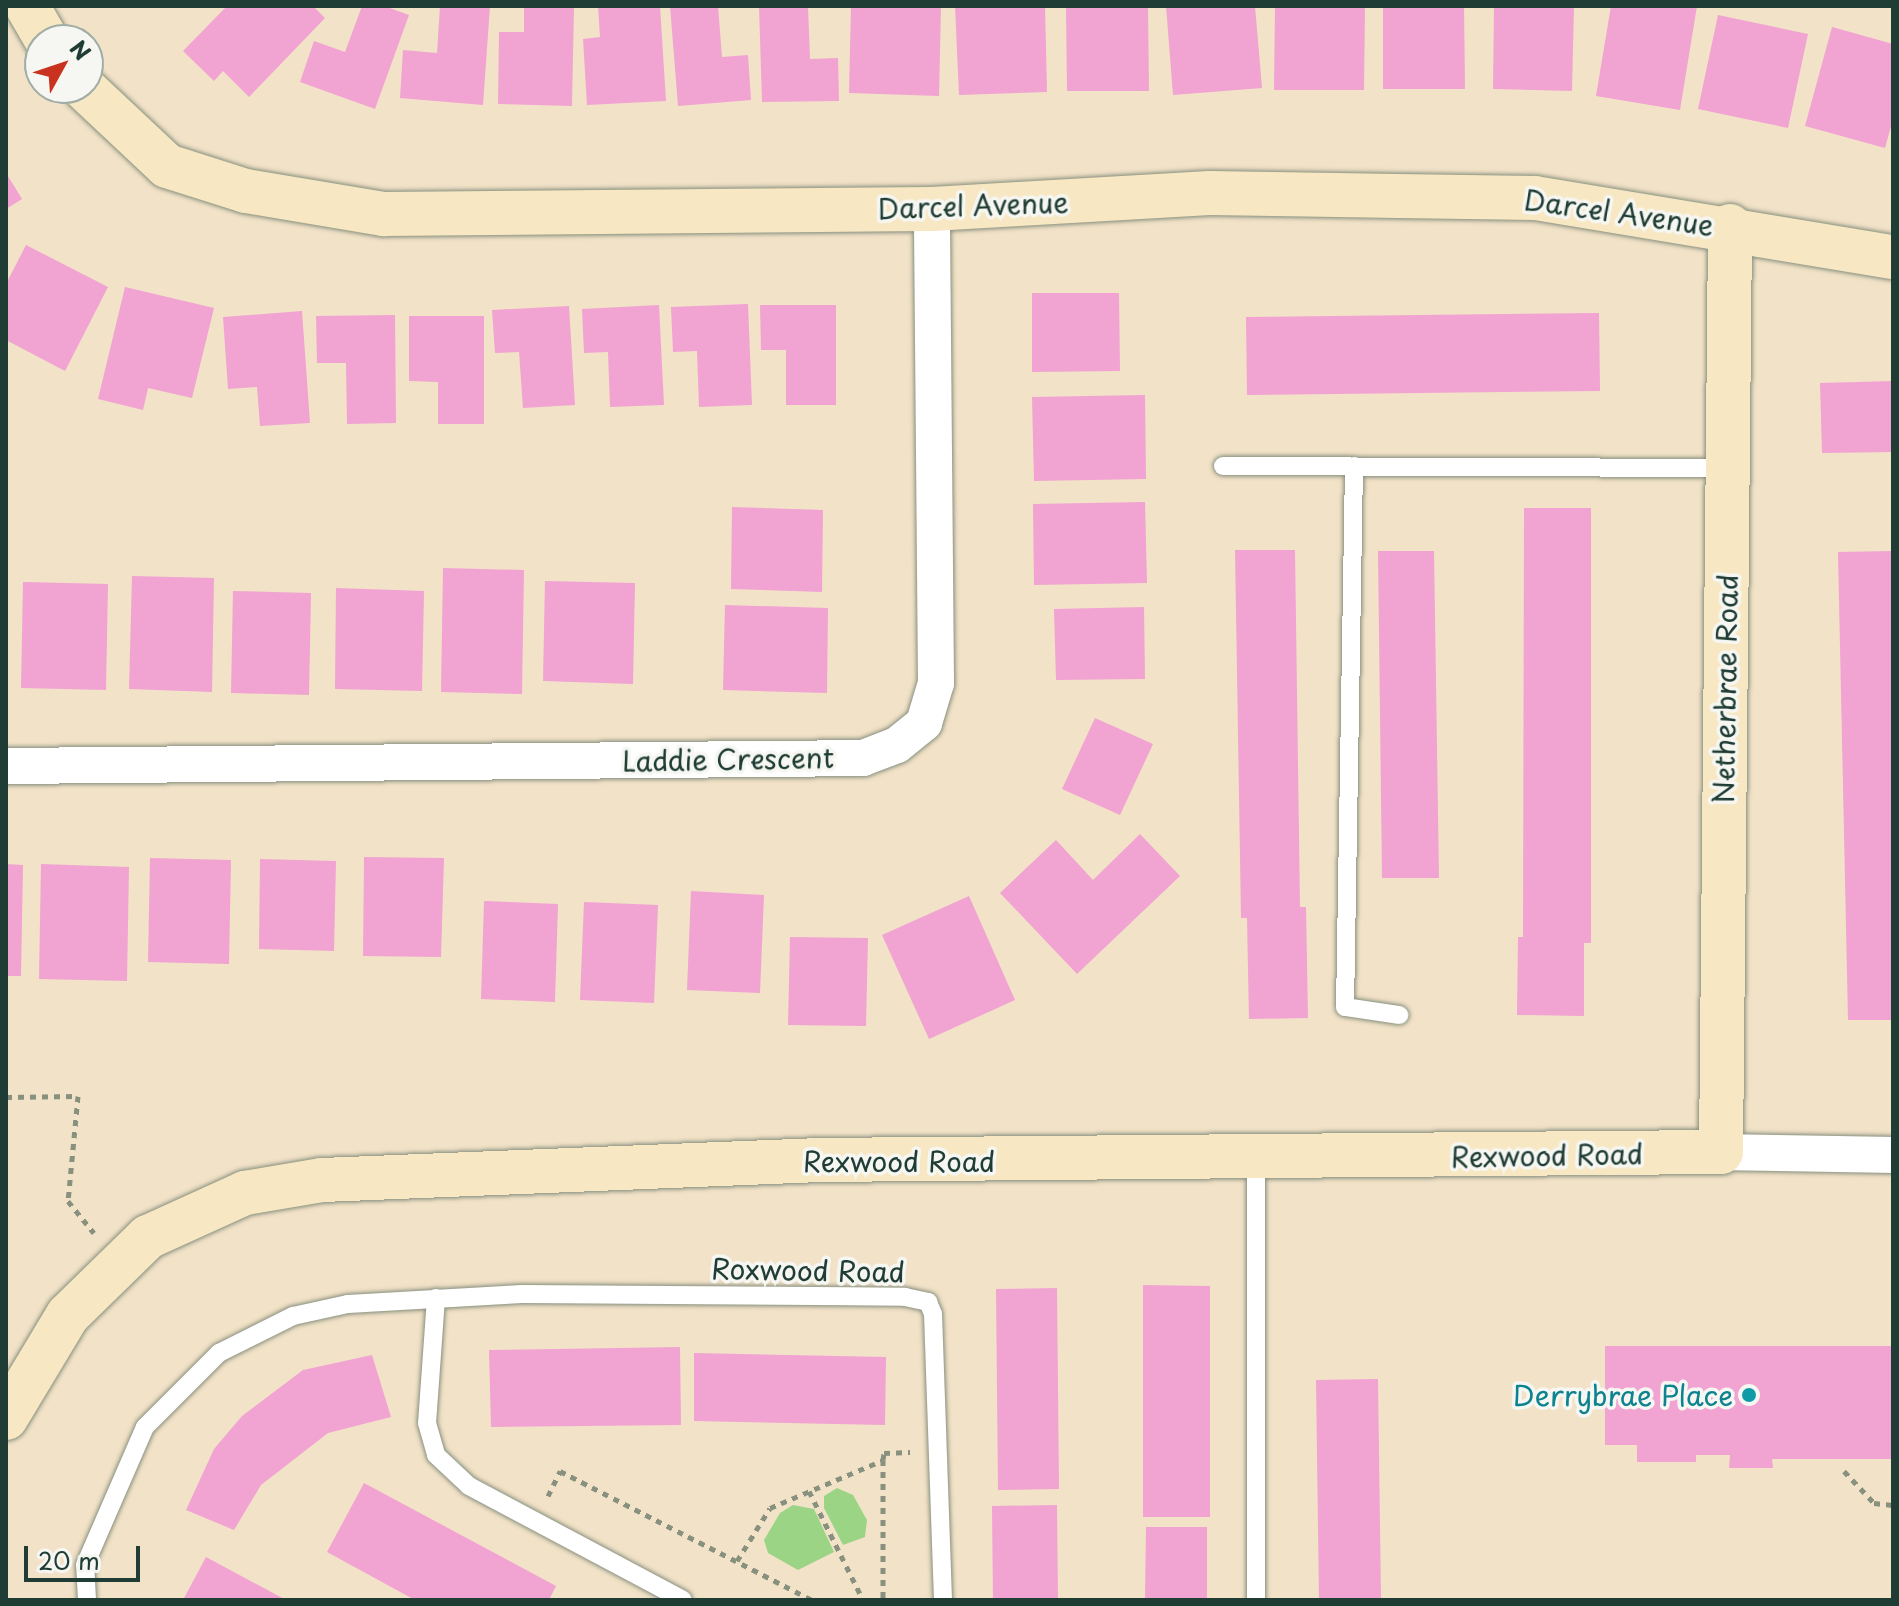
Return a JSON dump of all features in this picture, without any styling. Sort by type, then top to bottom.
[{"type":"street","points":[[27,6],[38,24]]},
{"type":"street","name":"Darcel Avenue","points":[[101,104],[167,166],[246,191],[384,214],[932,209],[1210,193],[1535,198],[1730,226],[1893,257]]},
{"type":"street","name":"Laddie Crescent","points":[[6,766],[863,758],[897,745],[924,723],[936,683],[932,209]]},
{"type":"street","name":"Netherbrae Road","points":[[1721,1152],[1730,226]]},
{"type":"street","name":"Rexwood Road","points":[[6,1418],[68,1315],[148,1237],[190,1214],[245,1193],[322,1180],[817,1160],[1256,1160],[1721,1152],[1893,1155]]},
{"type":"lane","points":[[1223,466],[1727,468]]},
{"type":"lane","points":[[1354,466],[1345,1007],[1399,1015]]},
{"type":"lane","points":[[1256,1160],[1256,1600]]},
{"type":"lane","name":"Roxwood Road","points":[[87,1600],[85,1565],[145,1427],[219,1353],[293,1316],[348,1304],[554,1294],[905,1297],[928,1302],[933,1314],[943,1600]]},
{"type":"lane","points":[[436,1298],[427,1423],[436,1455],[469,1486],[683,1600]]},
{"type":"path","points":[[6,1097],[78,1096],[68,1201],[119,1264]]},
{"type":"path","points":[[883,1600],[884,1453],[939,1451]]},
{"type":"path","points":[[737,1561],[770,1508],[883,1460]]},
{"type":"path","points":[[535,1521],[560,1471],[812,1600]]},
{"type":"path","points":[[1844,1471],[1874,1503],[1893,1505]]},
{"type":"path","points":[[809,1491],[863,1600]]},
{"type":"green space","points":[[837,1488],[853,1495],[867,1520],[865,1537],[843,1545],[824,1508],[824,1496]]},
{"type":"green space","points":[[793,1505],[814,1509],[834,1552],[798,1570],[768,1553],[764,1540],[780,1513]]},
{"type":"building","points":[[227,6],[313,6],[325,18],[249,97],[223,71],[214,81],[183,51]]},
{"type":"building","points":[[362,6],[384,6],[409,15],[375,109],[300,82],[314,41],[345,52]]},
{"type":"building","points":[[440,6],[490,6],[483,105],[400,98],[403,50],[437,53]]},
{"type":"building","points":[[524,6],[574,6],[572,106],[498,104],[499,32],[524,32]]},
{"type":"building","points":[[598,6],[660,6],[666,101],[587,105],[583,39],[600,37]]},
{"type":"building","points":[[670,6],[718,6],[722,57],[748,55],[751,100],[678,106]]},
{"type":"building","points":[[759,6],[808,6],[810,59],[838,58],[839,101],[762,102]]},
{"type":"building","points":[[851,6],[941,6],[939,96],[849,93]]},
{"type":"building","points":[[955,6],[1045,6],[1047,92],[959,95]]},
{"type":"building","points":[[1066,6],[1148,6],[1149,91],[1067,91]]},
{"type":"building","points":[[1166,6],[1255,6],[1262,88],[1173,95]]},
{"type":"building","points":[[1275,6],[1365,6],[1364,90],[1274,90]]},
{"type":"building","points":[[1383,6],[1464,6],[1465,89],[1383,89]]},
{"type":"building","points":[[1494,6],[1574,6],[1572,91],[1493,89]]},
{"type":"building","points":[[1611,6],[1697,6],[1680,110],[1596,96]]},
{"type":"building","points":[[1718,15],[1808,34],[1788,128],[1698,109]]},
{"type":"building","points":[[1832,27],[1893,44],[1893,119],[1885,148],[1805,126]]},
{"type":"building","points":[[6,173],[22,199],[6,209]]},
{"type":"building","points":[[26,245],[108,287],[65,371],[6,340],[6,284]]},
{"type":"building","points":[[125,287],[214,308],[192,398],[148,388],[143,410],[98,399]]},
{"type":"building","points":[[1032,293],[1119,293],[1120,371],[1032,372]]},
{"type":"building","points":[[748,304],[752,405],[699,407],[697,351],[673,352],[671,307]]},
{"type":"building","points":[[659,305],[664,405],[610,407],[608,352],[584,353],[582,309]]},
{"type":"building","points":[[760,305],[836,305],[836,405],[786,405],[786,350],[761,350]]},
{"type":"building","points":[[569,306],[575,405],[523,408],[519,352],[495,353],[492,310]]},
{"type":"building","points":[[302,311],[310,423],[260,426],[257,387],[228,389],[223,317]]},
{"type":"building","points":[[1599,313],[1600,391],[1247,395],[1246,317]]},
{"type":"building","points":[[395,315],[396,423],[347,424],[346,363],[317,363],[316,316]]},
{"type":"building","points":[[409,316],[484,316],[484,424],[438,424],[438,382],[409,381]]},
{"type":"building","points":[[1893,381],[1893,452],[1822,453],[1820,383]]},
{"type":"building","points":[[1145,395],[1146,479],[1034,481],[1032,397]]},
{"type":"building","points":[[1145,502],[1147,583],[1034,585],[1033,504]]},
{"type":"building","points":[[732,507],[823,510],[822,592],[731,589]]},
{"type":"building","points":[[1524,508],[1591,508],[1591,943],[1584,943],[1584,1016],[1517,1015],[1518,937],[1523,937]]},
{"type":"building","points":[[1235,550],[1295,550],[1300,907],[1306,907],[1308,1018],[1249,1019],[1247,918],[1241,918]]},
{"type":"building","points":[[1378,551],[1434,551],[1439,878],[1382,878]]},
{"type":"building","points":[[1893,551],[1893,1020],[1848,1020],[1838,552]]},
{"type":"building","points":[[443,568],[524,570],[522,694],[441,692]]},
{"type":"building","points":[[132,576],[214,578],[212,692],[129,689]]},
{"type":"building","points":[[545,581],[635,583],[633,684],[543,681]]},
{"type":"building","points":[[23,582],[108,584],[106,690],[21,688]]},
{"type":"building","points":[[336,588],[424,591],[422,691],[335,689]]},
{"type":"building","points":[[233,591],[311,593],[309,695],[231,693]]},
{"type":"building","points":[[725,605],[828,608],[827,693],[723,690]]},
{"type":"building","points":[[1144,607],[1145,679],[1056,680],[1054,609]]},
{"type":"building","points":[[1095,718],[1153,744],[1120,815],[1062,789]]},
{"type":"building","points":[[1140,834],[1180,876],[1077,974],[1000,893],[1056,840],[1093,880]]},
{"type":"building","points":[[364,857],[444,858],[441,957],[363,956]]},
{"type":"building","points":[[150,858],[231,860],[229,964],[148,962]]},
{"type":"building","points":[[260,859],[336,861],[334,951],[259,949]]},
{"type":"building","points":[[6,864],[23,865],[21,976],[6,976]]},
{"type":"building","points":[[41,864],[129,867],[127,981],[39,979]]},
{"type":"building","points":[[691,891],[764,895],[760,993],[687,990]]},
{"type":"building","points":[[969,896],[1015,1000],[929,1039],[882,935]]},
{"type":"building","points":[[484,901],[558,904],[555,1002],[481,999]]},
{"type":"building","points":[[584,902],[658,905],[654,1003],[580,1000]]},
{"type":"building","points":[[790,937],[868,938],[866,1026],[788,1025]]},
{"type":"building","points":[[1143,1285],[1210,1286],[1210,1517],[1143,1517]]},
{"type":"building","points":[[1057,1288],[1059,1489],[998,1490],[996,1289]]},
{"type":"building","name":"Derrybrae Place","points":[[1605,1346],[1893,1346],[1893,1459],[1772,1459],[1773,1468],[1729,1468],[1730,1455],[1696,1455],[1696,1462],[1637,1462],[1637,1445],[1605,1445]]},
{"type":"building","points":[[680,1347],[681,1425],[491,1427],[489,1350]]},
{"type":"building","points":[[694,1353],[886,1357],[885,1425],[694,1421]]},
{"type":"building","points":[[372,1355],[391,1417],[328,1433],[261,1485],[234,1530],[186,1510],[214,1449],[242,1416],[303,1370]]},
{"type":"building","points":[[1378,1379],[1381,1600],[1319,1600],[1316,1380]]},
{"type":"building","points":[[364,1483],[556,1586],[549,1600],[415,1600],[327,1552]]},
{"type":"building","points":[[1057,1505],[1058,1600],[993,1600],[992,1506]]},
{"type":"building","points":[[1146,1527],[1207,1527],[1207,1600],[1145,1600]]},
{"type":"building","points":[[206,1557],[286,1600],[183,1600]]},
{"type":"place","name":"Derrybrae Place","points":[[1749,1395]]}]
